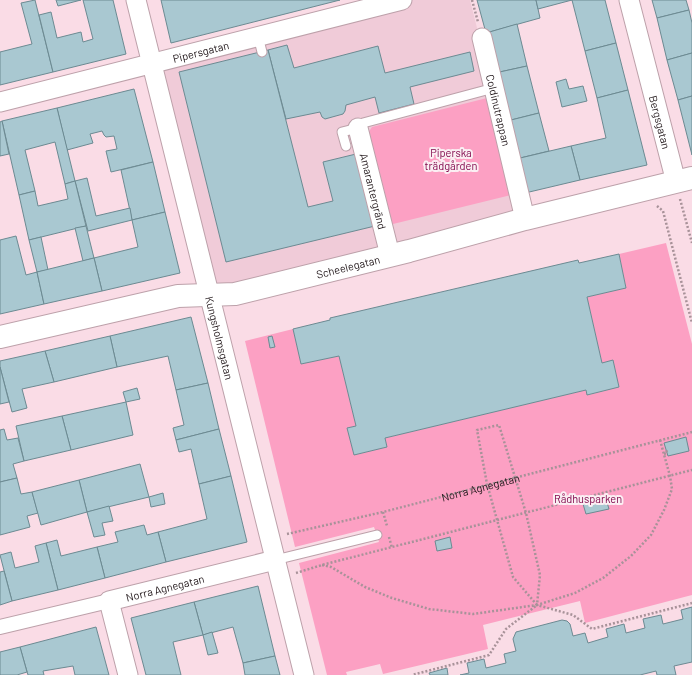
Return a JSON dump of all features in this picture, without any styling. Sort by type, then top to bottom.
[{"type":"street","name":"Kungsholmsgatan","points":[[136,0],[208,295],[304,675]]},
{"type":"street","name":"Pipersgatan","points":[[0,102],[151,63],[260,44],[402,0]]},
{"type":"street","name":"Bergsgatan","points":[[629,0],[684,180]]},
{"type":"street","name":"Coldinutrappan","points":[[482,38],[525,219]]},
{"type":"street","name":"Amarantergränd","points":[[358,128],[390,255]]},
{"type":"street","name":"Scheelegatan","points":[[0,337],[178,296],[235,294],[525,219],[684,180]]},
{"type":"street","name":"Norra Agnegatan","points":[[0,627],[275,560]]},
{"type":"street","points":[[108,601],[128,675]]},
{"type":"lane","points":[[346,146],[342,132],[358,128],[363,123],[380,117],[494,88]]},
{"type":"lane","name":"Norra Agnegatan","points":[[275,560],[377,535]]},
{"type":"path","points":[[472,0],[482,38]]},
{"type":"path","points":[[684,180],[692,243]]},
{"type":"path","points":[[412,675],[489,655],[506,629],[537,605],[540,575],[526,513],[499,425],[477,430],[487,484],[513,577],[537,605],[573,615],[592,629],[692,603]]},
{"type":"path","name":"Norra Agnegatan","points":[[268,534],[289,534],[383,512],[692,432]]},
{"type":"path","points":[[322,565],[332,567],[365,587],[385,595],[429,609],[473,614],[537,605],[575,593],[603,578],[631,556],[651,535],[664,510],[672,489],[660,440]]},
{"type":"path","points":[[664,454],[667,453],[666,449]]},
{"type":"path","points":[[281,582],[298,572],[322,565],[692,470]]},
{"type":"shaded area","points":[[405,0],[470,0],[525,220],[211,299],[152,64]]},
{"type":"green space","name":"Piperska trädgården","points":[[487,98],[511,195],[389,225],[366,136],[372,127]]},
{"type":"green space","name":"Rådhusparken","points":[[666,243],[692,344],[692,595],[585,623],[580,601],[483,625],[488,649],[383,674],[380,664],[346,672],[347,675],[327,675],[299,563],[379,542],[374,527],[295,547],[245,341],[293,329],[301,364],[339,356],[356,426],[347,428],[354,455],[387,447],[385,438],[586,390],[588,395],[619,387],[613,360],[602,363],[587,297],[626,288],[619,254]]},
{"type":"building","points":[[35,0],[53,72],[0,85],[0,52],[32,44],[21,3]]},
{"type":"building","points":[[56,0],[81,0],[58,6]]},
{"type":"building","points":[[83,0],[113,0],[126,54],[53,72],[39,15],[51,12],[57,38],[81,32],[83,42],[93,39]]},
{"type":"building","points":[[161,0],[340,0],[171,43]]},
{"type":"building","points":[[477,0],[536,0],[540,18],[486,33]]},
{"type":"building","points":[[536,0],[572,0],[538,9]]},
{"type":"building","points":[[572,0],[605,0],[616,43],[585,51]]},
{"type":"building","points":[[652,0],[686,0],[689,10],[657,18]]},
{"type":"building","points":[[689,10],[692,23],[692,53],[667,60],[657,18]]},
{"type":"building","points":[[517,24],[527,66],[495,73],[486,33]]},
{"type":"building","points":[[616,43],[628,90],[597,98],[585,51]]},
{"type":"building","points":[[287,45],[294,68],[378,46],[385,73],[470,52],[474,71],[410,87],[414,104],[379,113],[375,97],[346,105],[343,114],[325,119],[322,117],[320,112],[286,119],[268,50]]},
{"type":"building","points":[[268,50],[308,207],[333,201],[323,162],[356,154],[375,226],[226,262],[179,72]]},
{"type":"building","points":[[692,53],[692,96],[678,100],[667,60]]},
{"type":"building","points":[[527,66],[539,113],[507,121],[495,73]]},
{"type":"building","points":[[566,79],[569,89],[583,86],[587,101],[562,107],[556,82]]},
{"type":"building","points":[[134,89],[153,162],[111,172],[106,151],[117,149],[114,136],[106,137],[102,131],[90,134],[93,143],[67,150],[57,108]]},
{"type":"building","points":[[628,90],[647,165],[580,180],[571,146],[606,138],[597,98]]},
{"type":"building","points":[[692,96],[692,155],[678,100]]},
{"type":"building","points":[[57,108],[75,181],[65,184],[55,142],[25,150],[35,191],[19,195],[2,121]]},
{"type":"building","points":[[539,113],[549,151],[516,159],[507,121]]},
{"type":"building","points":[[2,121],[9,154],[0,156],[0,122]]},
{"type":"building","points":[[571,146],[580,180],[525,193],[516,159]]},
{"type":"building","points":[[153,162],[165,212],[132,220],[121,170]]},
{"type":"building","points":[[87,178],[96,216],[130,208],[132,220],[88,231],[75,181]]},
{"type":"building","points":[[75,181],[86,226],[29,240],[19,195],[35,191],[38,206],[68,199],[65,184]]},
{"type":"building","points":[[165,212],[180,273],[102,291],[94,258],[138,247],[132,220]]},
{"type":"building","points":[[86,226],[94,258],[83,261],[75,228]]},
{"type":"building","points":[[16,236],[26,275],[37,272],[44,304],[0,314],[0,240]]},
{"type":"building","points":[[41,237],[48,270],[37,272],[29,240]]},
{"type":"building","points":[[619,254],[626,288],[587,297],[602,363],[613,360],[619,387],[587,395],[586,390],[385,438],[387,447],[354,455],[347,428],[356,426],[339,356],[301,364],[293,329],[330,320],[330,318],[578,260],[579,263]]},
{"type":"building","points":[[94,258],[102,291],[44,304],[37,272]]},
{"type":"building","points":[[191,317],[208,383],[176,390],[168,356],[117,367],[110,336]]},
{"type":"building","points":[[110,336],[117,367],[54,382],[45,351]]},
{"type":"building","points":[[272,336],[275,347],[270,348],[268,337]]},
{"type":"building","points":[[45,351],[54,382],[22,389],[27,408],[12,412],[0,367],[0,361]]},
{"type":"building","points":[[0,367],[9,402],[0,404]]},
{"type":"building","points":[[208,383],[219,429],[176,440],[173,428],[184,425],[176,390]]},
{"type":"building","points":[[137,388],[140,399],[126,402],[123,392]]},
{"type":"building","points":[[126,402],[133,435],[71,450],[62,416]]},
{"type":"building","points":[[62,416],[71,450],[24,461],[16,426]]},
{"type":"building","points":[[4,429],[7,440],[18,438],[24,461],[13,464],[17,478],[0,482],[0,430]]},
{"type":"building","points":[[219,429],[231,476],[199,484],[191,449],[179,452],[176,440]]},
{"type":"building","points":[[686,437],[689,451],[668,456],[664,443]]},
{"type":"building","points":[[140,464],[149,497],[87,512],[79,480]]},
{"type":"building","points":[[231,476],[247,542],[166,562],[158,532],[207,519],[199,484]]},
{"type":"building","points":[[17,478],[21,494],[32,492],[38,513],[27,516],[30,527],[0,535],[0,482]]},
{"type":"building","points":[[79,480],[87,512],[41,525],[32,492]]},
{"type":"building","points":[[163,493],[165,504],[151,507],[149,497]]},
{"type":"building","points":[[606,499],[609,509],[586,514],[583,504]]},
{"type":"building","points":[[109,506],[113,521],[102,523],[105,535],[94,537],[87,512]]},
{"type":"building","points":[[144,525],[147,535],[158,532],[166,562],[105,578],[97,547],[118,542],[115,532]]},
{"type":"building","points":[[450,537],[452,548],[437,551],[435,541]]},
{"type":"building","points":[[57,540],[61,556],[97,547],[105,578],[58,590],[46,543]]},
{"type":"building","points":[[46,543],[58,590],[12,601],[0,555],[11,552],[15,568],[39,562],[35,546]]},
{"type":"building","points":[[4,571],[12,601],[0,605],[0,572]]},
{"type":"building","points":[[258,586],[275,656],[243,663],[233,627],[203,635],[194,602]]},
{"type":"building","points":[[194,602],[203,635],[173,642],[181,675],[146,675],[131,618]]},
{"type":"building","points":[[692,607],[692,662],[674,666],[676,675],[657,675],[656,671],[640,675],[460,675],[469,673],[467,663],[484,659],[486,668],[506,663],[504,654],[516,651],[513,639],[516,632],[562,620],[567,621],[570,624],[573,636],[585,633],[588,643],[608,637],[606,629],[624,624],[626,633],[645,628],[643,619],[661,615],[663,624],[683,619],[681,610]]},
{"type":"building","points":[[96,627],[109,675],[75,675],[73,666],[43,671],[44,675],[28,675],[20,647]]},
{"type":"building","points":[[212,632],[218,653],[208,655],[203,635]]},
{"type":"building","points":[[20,647],[27,672],[17,675],[0,675],[0,652]]},
{"type":"building","points":[[275,656],[280,675],[245,675],[243,663]]},
{"type":"building","points":[[447,668],[448,675],[430,675],[429,673]]}]
